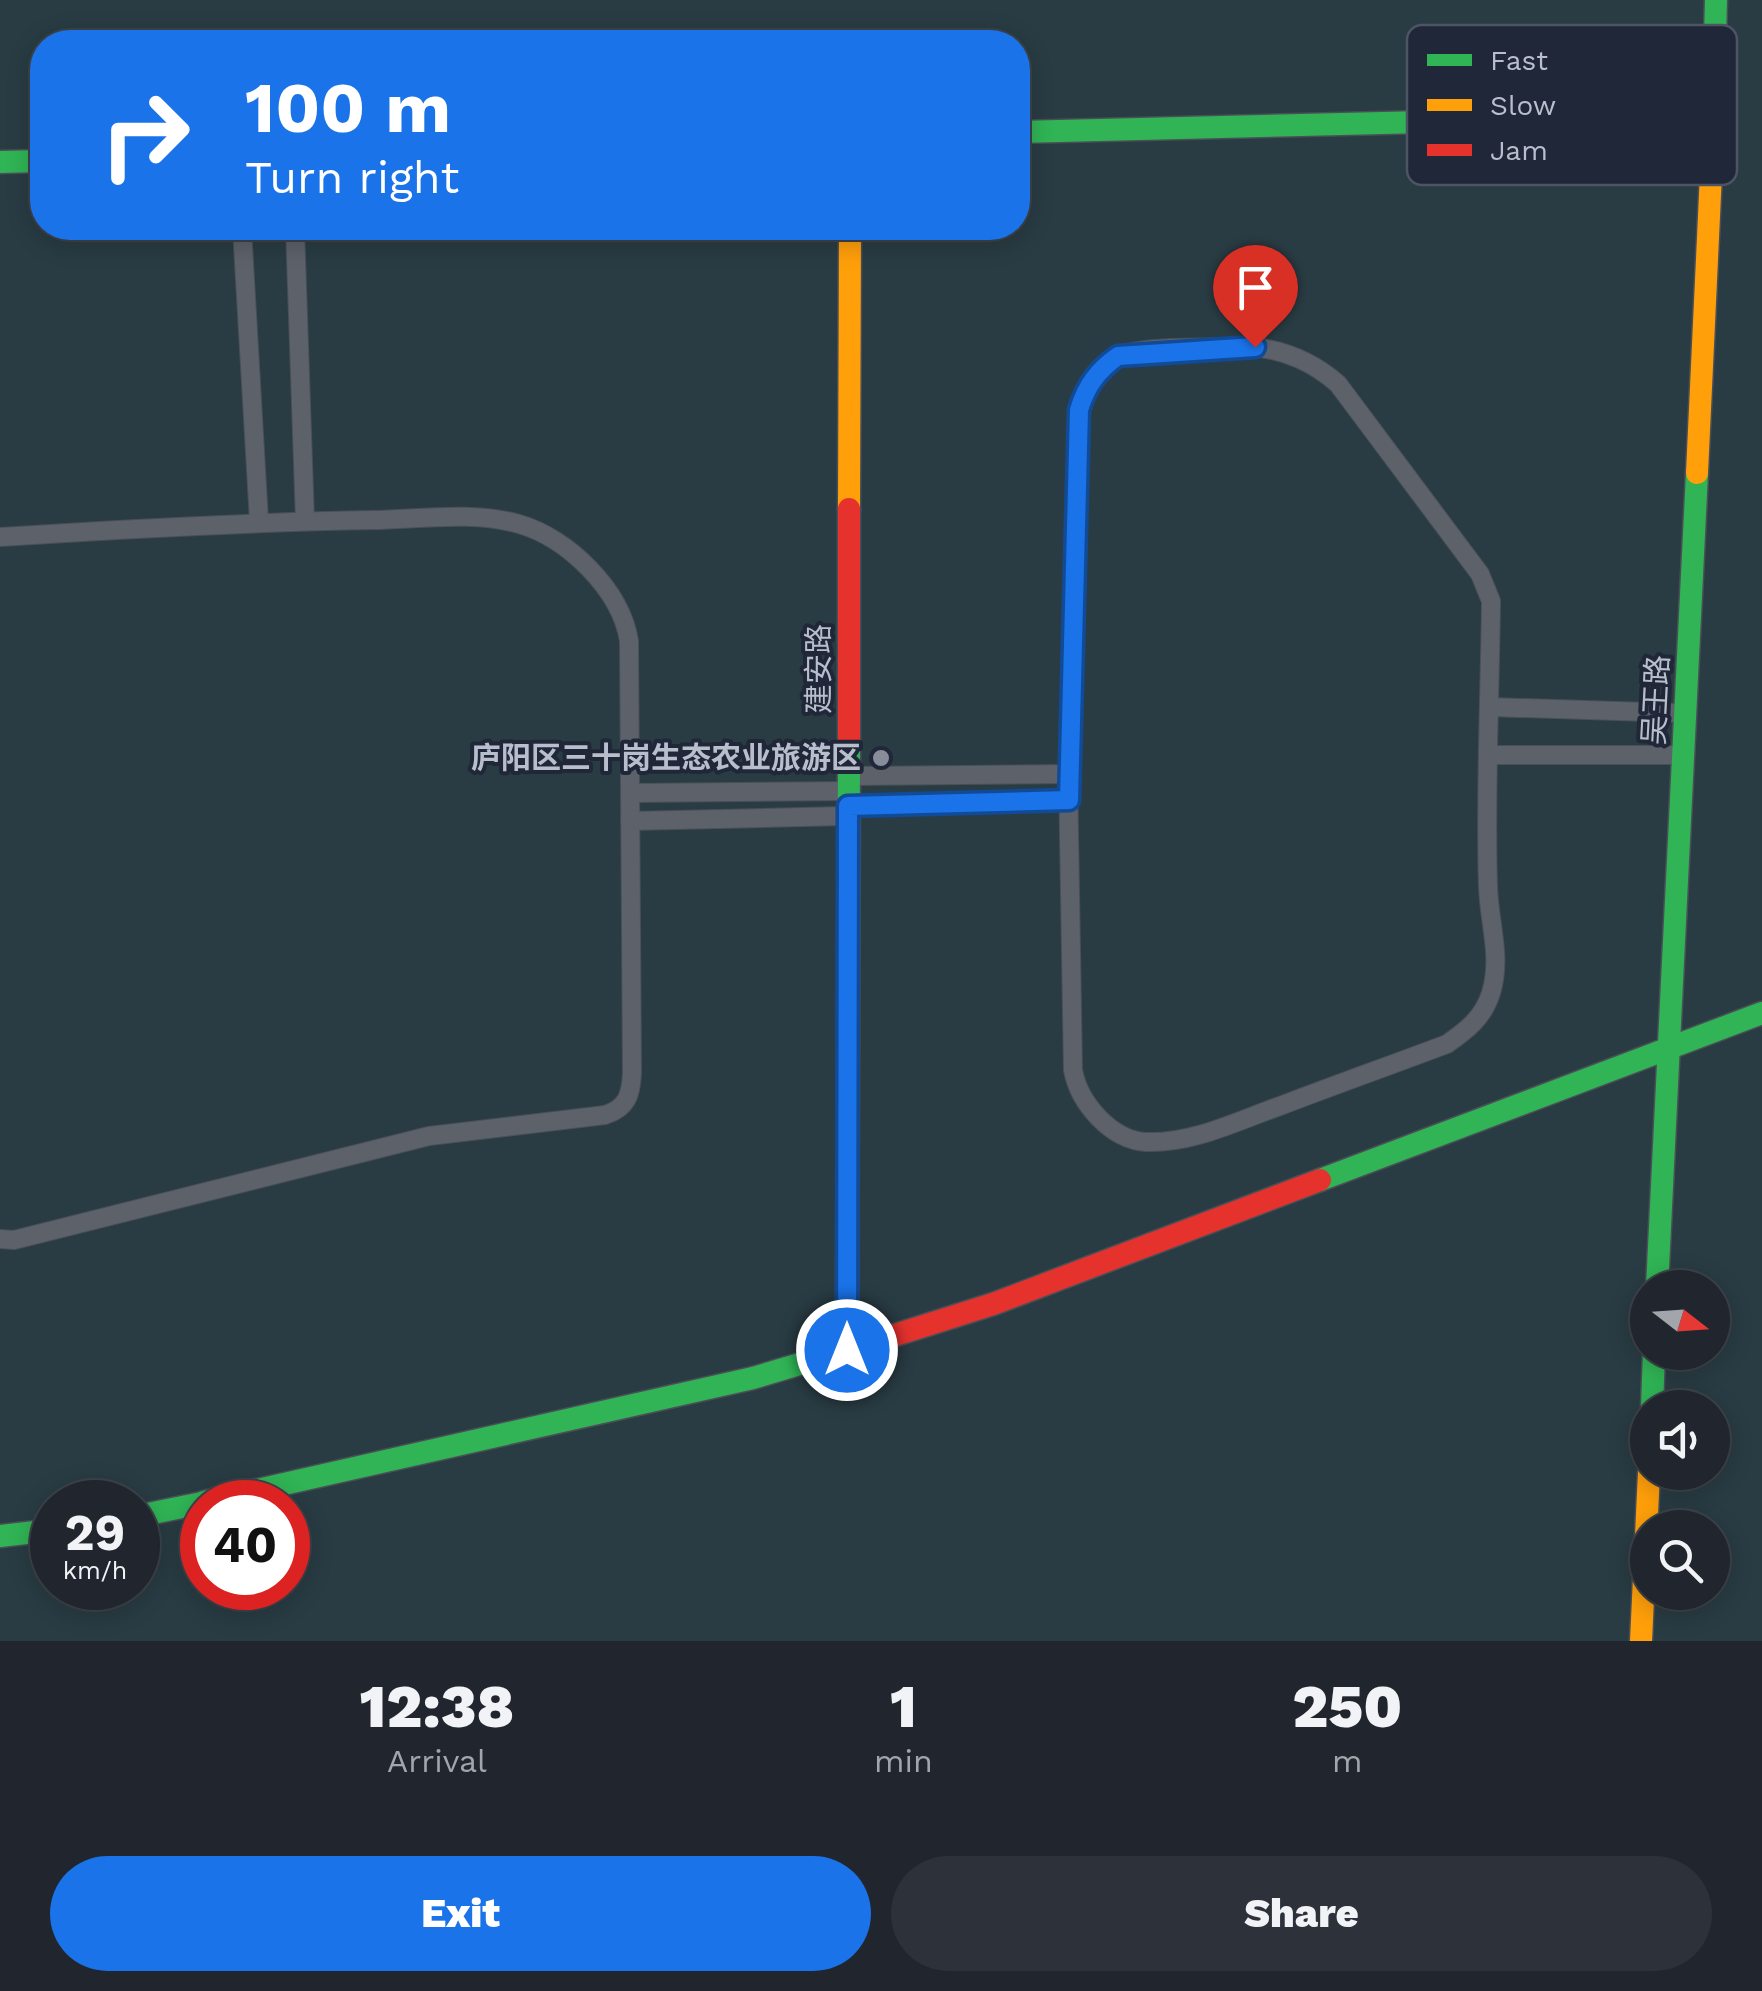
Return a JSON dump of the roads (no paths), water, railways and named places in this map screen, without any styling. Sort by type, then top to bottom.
[{"type":"street","name":"吴王路","points":[[1716,0],[1716,25]]},
{"type":"street","points":[[1030,132],[1407,122]]},
{"type":"street","points":[[0,162],[30,162]]},
{"type":"street","name":"吴王路","points":[[1659,1270],[1711,185]]},
{"type":"street","name":"建安路","points":[[847,1350],[850,240]]},
{"type":"street","points":[[304,1480],[753,1378],[993,1304],[1762,1013]]},
{"type":"street","points":[[1640,1641],[1647,1490]]},
{"type":"street","points":[[0,1536],[30,1533]]},
{"type":"lane","points":[[243,240],[259,521]]},
{"type":"lane","points":[[295,240],[305,521]]},
{"type":"lane","points":[[1255,347],[1274,349],[1321,369],[1338,384],[1480,574],[1492,601],[1490,707],[1488,890],[1496,971],[1490,997],[1476,1024],[1447,1044],[1195,1137],[1147,1142],[1122,1135],[1084,1100],[1075,1080],[1068,774],[1079,410],[1084,391],[1106,364],[1118,356],[1137,352],[1255,347]]},
{"type":"lane","points":[[0,537],[259,521],[475,518],[516,523],[556,540],[587,567],[627,626],[632,1073],[629,1099],[617,1111],[429,1136],[14,1240],[0,1239]]},
{"type":"lane","points":[[1490,707],[1685,713]]},
{"type":"lane","points":[[1489,755],[1683,756]]},
{"type":"lane","points":[[630,821],[1068,774]]},
{"type":"lane","points":[[630,793],[1069,800]]},
{"type":"place","name":"庐阳区三十岗生态农业旅游区","points":[[881,758]]}]
